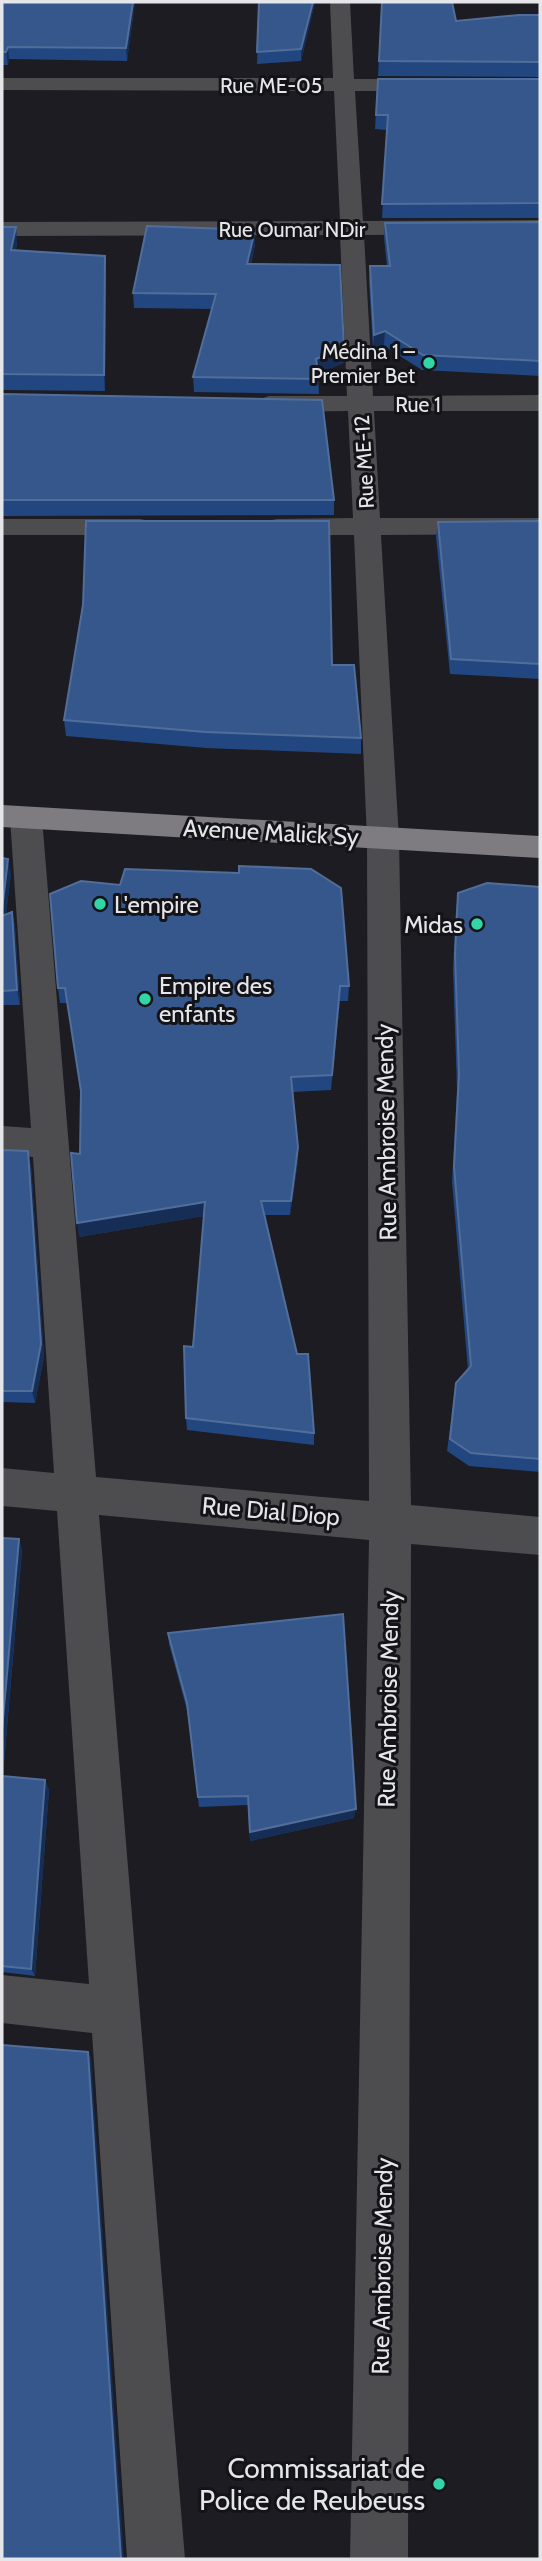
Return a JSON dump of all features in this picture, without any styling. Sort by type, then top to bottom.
[{"type":"main road","name":"Avenue Malick Sy","points":[[14,817],[540,847]]},
{"type":"street","name":"Rue ME-12","points":[[340,2],[383,839]]},
{"type":"street","name":"Rue ME-05","points":[[2,84],[456,85]]},
{"type":"street","name":"Rue Oumar NDir","points":[[2,229],[540,227]]},
{"type":"street","name":"Rue 1","points":[[250,404],[540,404]]},
{"type":"street","points":[[246,527],[540,526]]},
{"type":"street","points":[[2,527],[164,527]]},
{"type":"street","points":[[14,817],[50,1144],[156,2559]]},
{"type":"street","name":"Rue Ambroise Mendy","points":[[379,2559],[390,1521],[383,839]]},
{"type":"street","points":[[2,1140],[50,1144]]},
{"type":"street","name":"Rue Dial Diop","points":[[2,1488],[540,1536]]},
{"type":"street","points":[[2,1999],[115,2011]]},
{"type":"building","points":[[2,2],[133,2],[126,48],[8,47],[6,52],[2,52]]},
{"type":"building","points":[[259,2],[313,2],[301,49],[257,52]]},
{"type":"building","points":[[382,2],[452,2],[456,21],[540,15],[540,62],[379,61]]},
{"type":"building","points":[[378,79],[540,79],[540,203],[382,204],[388,115],[376,115]]},
{"type":"building","points":[[540,222],[540,361],[423,355],[385,331],[374,335],[370,266],[390,266],[385,223]]},
{"type":"building","points":[[147,226],[255,230],[247,264],[340,265],[344,348],[316,359],[319,379],[193,377],[216,294],[133,293]]},
{"type":"building","points":[[2,227],[16,227],[11,250],[105,256],[104,375],[2,374]]},
{"type":"building","points":[[2,394],[322,400],[334,500],[2,500]]},
{"type":"building","points":[[86,521],[329,521],[332,665],[354,665],[361,738],[205,732],[64,720],[83,605]]},
{"type":"building","points":[[540,521],[540,664],[451,659],[438,522]]},
{"type":"building","points":[[2,858],[8,859],[2,910]]},
{"type":"building","points":[[239,866],[311,869],[341,888],[349,986],[340,986],[332,1075],[291,1077],[298,1147],[291,1201],[261,1201],[297,1354],[308,1354],[314,1433],[186,1418],[184,1346],[193,1347],[205,1202],[77,1223],[71,1153],[80,1154],[81,1091],[65,988],[58,988],[50,894],[81,881],[120,885],[125,869],[239,873]]},
{"type":"building","points":[[487,883],[540,887],[540,1459],[471,1453],[450,1439],[456,1383],[471,1366],[454,1167],[459,1074],[455,954],[458,893]]},
{"type":"building","points":[[12,912],[17,990],[2,991],[2,916]]},
{"type":"building","points":[[2,1150],[28,1151],[41,1344],[32,1391],[2,1391]]},
{"type":"building","points":[[2,1538],[19,1539],[2,1730]]},
{"type":"building","points":[[343,1614],[356,1809],[250,1832],[248,1796],[198,1797],[187,1703],[168,1633]]},
{"type":"building","points":[[2,1776],[45,1780],[31,1969],[2,1966]]},
{"type":"building","points":[[2,2045],[88,2052],[121,2559],[2,2559]]},
{"type":"place","name":"Médina 1 – Premier Bet","points":[[429,363]]},
{"type":"place","name":"L'empire","points":[[100,904]]},
{"type":"place","name":"Midas","points":[[477,924]]},
{"type":"place","name":"Empire des enfants","points":[[145,999]]},
{"type":"place","name":"Commissariat de Police de Reubeuss","points":[[439,2484]]}]
